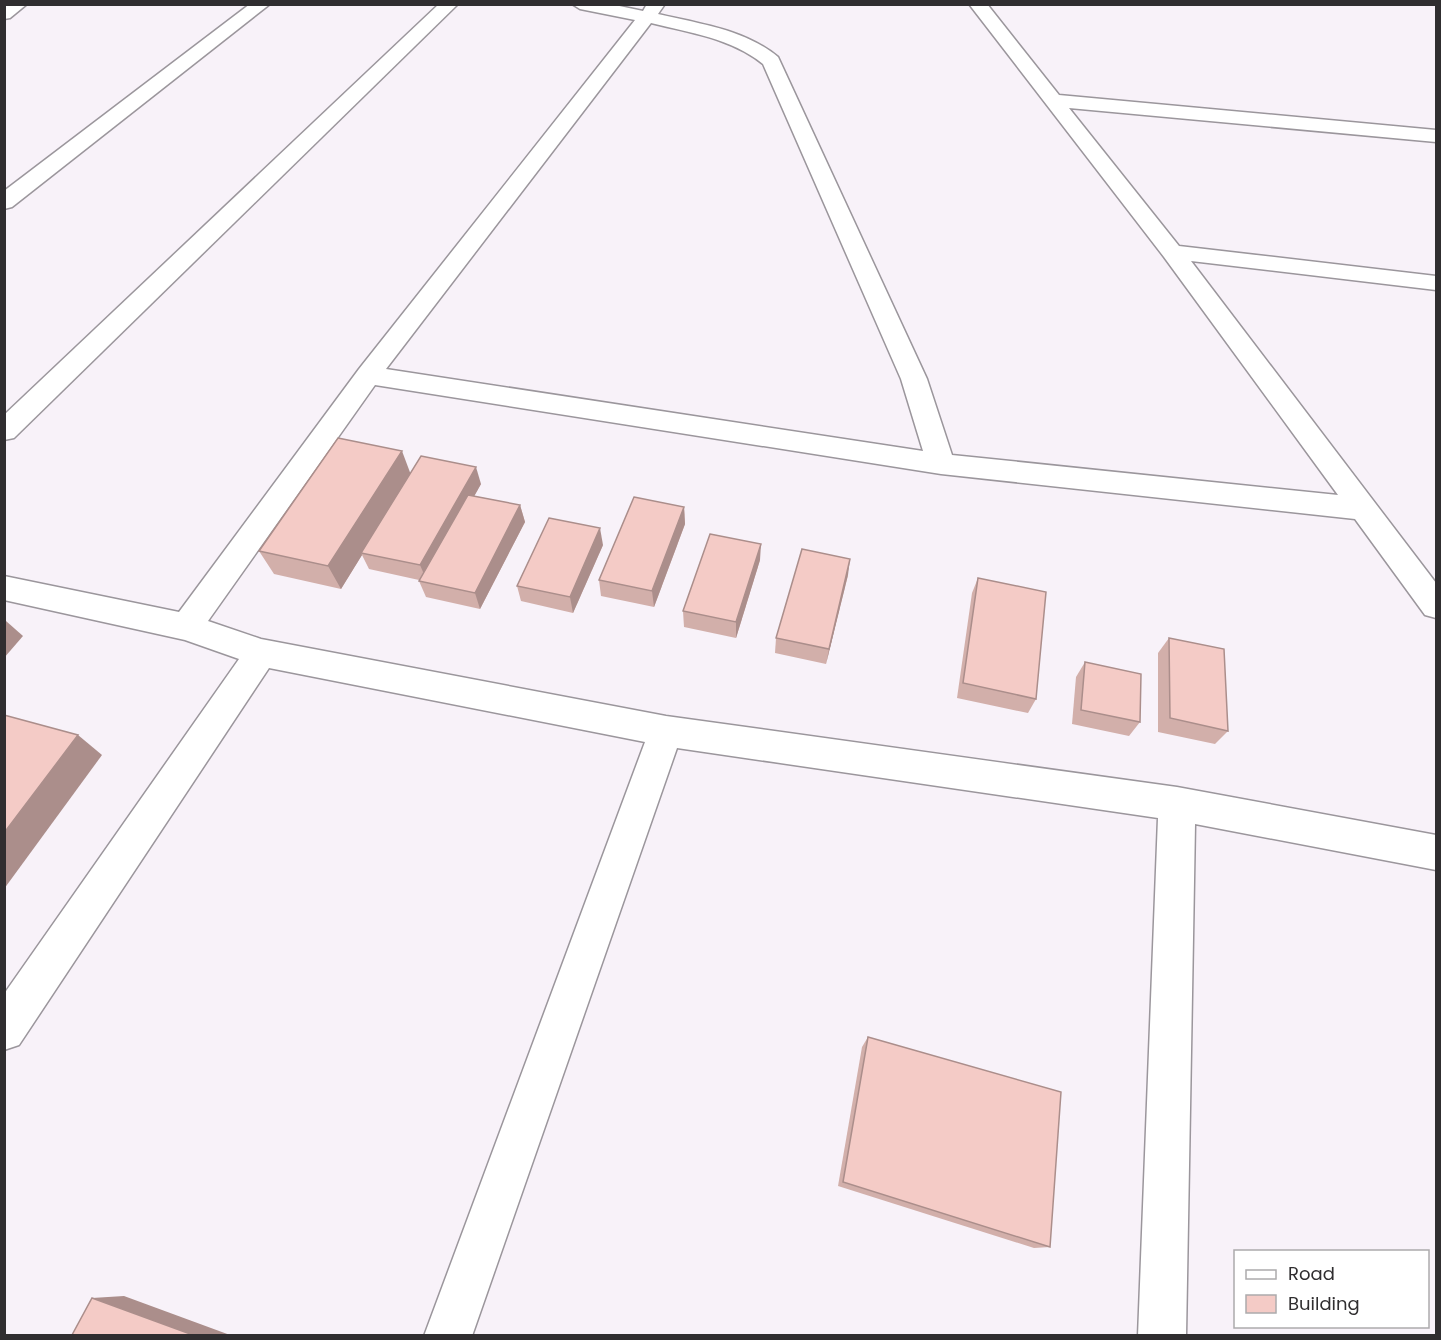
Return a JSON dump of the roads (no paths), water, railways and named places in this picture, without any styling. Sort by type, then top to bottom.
[{"type":"street","points":[[4,15],[19,4]]},
{"type":"street","points":[[4,202],[262,4]]},
{"type":"street","points":[[4,431],[450,4]]},
{"type":"street","points":[[580,4],[652,11],[754,46],[771,62],[914,379],[940,464]]},
{"type":"street","points":[[977,4],[1172,252],[1437,606]]},
{"type":"street","points":[[186,627],[368,375],[652,11]]},
{"type":"street","points":[[1055,101],[1437,136]]},
{"type":"street","points":[[1172,252],[1437,283]]},
{"type":"street","points":[[368,375],[940,464],[1363,508]]},
{"type":"street","points":[[4,588],[186,627],[261,653],[666,731],[1177,804],[1437,852]]},
{"type":"street","points":[[4,1030],[261,653]]},
{"type":"street","points":[[448,1335],[666,731]]},
{"type":"street","points":[[1162,1335],[1177,804]]}]
